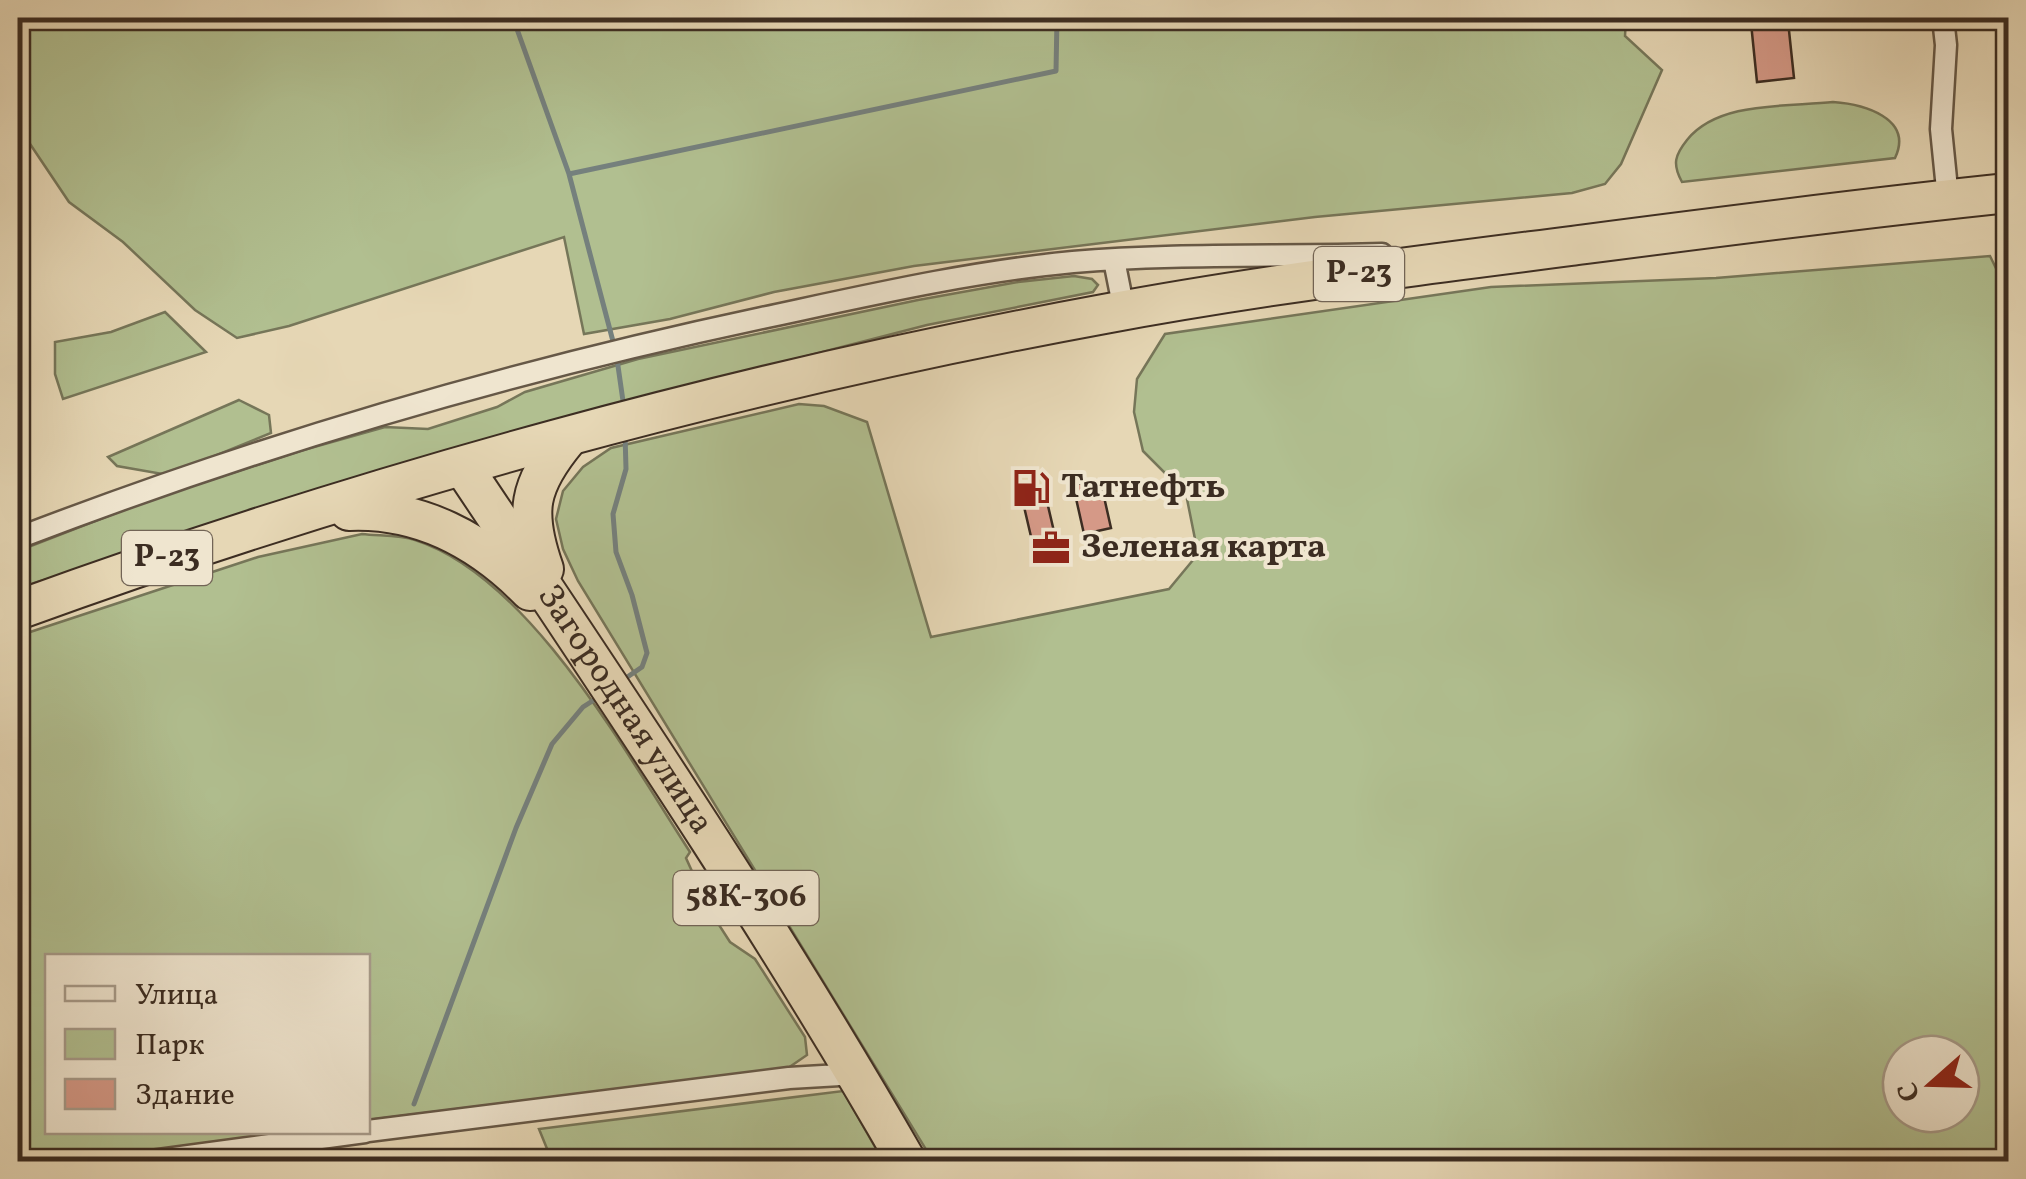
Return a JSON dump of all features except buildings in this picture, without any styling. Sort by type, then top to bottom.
[{"type":"highway","name":"Р-23","points":[[18,610],[297,517],[463,467],[828,370],[1124,310],[1528,251],[2008,193]]},
{"type":"highway","points":[[567,439],[545,464],[534,486],[530,513],[534,541],[548,578],[578,638]]},
{"type":"highway","name":"Загородная улица","points":[[463,467],[680,792],[908,1162]]},
{"type":"highway","points":[[297,517],[392,512],[449,530],[517,578],[578,638]]},
{"type":"street","points":[[1943,18],[1946,44],[1941,130],[1948,199]]},
{"type":"street","points":[[18,538],[142,490],[409,404],[642,344],[914,286],[1025,268],[1114,260],[1528,251]]},
{"type":"street","points":[[1114,260],[1124,310]]},
{"type":"street","points":[[370,1130],[788,1078],[857,1074]]},
{"type":"street","points":[[144,1162],[345,1134]]},
{"type":"green space","points":[[18,18],[1626,18],[1625,36],[1662,70],[1621,164],[1605,184],[1572,193],[1315,217],[914,266],[584,334],[564,237],[289,326],[237,338],[195,310],[123,242],[69,202],[18,126]]},
{"type":"green space","points":[[1833,102],[1871,110],[1892,123],[1899,144],[1895,158],[1682,182],[1676,165],[1680,150],[1700,127],[1716,118],[1754,108]]},
{"type":"green space","points":[[1990,256],[2008,293],[2008,1161],[933,1161],[578,581],[563,549],[556,519],[563,491],[583,467],[611,448],[799,404],[824,406],[867,422],[931,637],[1169,589],[1198,554],[1186,494],[1143,451],[1134,412],[1137,379],[1165,334],[1491,287],[1716,278]]},
{"type":"green space","points":[[1074,276],[1092,279],[1098,285],[1093,292],[927,325],[598,410],[18,588],[18,551],[152,499],[300,451],[385,427],[428,429],[497,407],[525,392],[638,359],[918,300]]},
{"type":"green space","points":[[165,312],[206,352],[63,399],[55,374],[55,342],[111,332]]},
{"type":"green space","points":[[239,400],[269,415],[271,433],[168,475],[117,466],[108,457]]},
{"type":"green space","points":[[362,534],[396,536],[415,540],[457,560],[497,590],[572,673],[605,720],[690,852],[686,858],[710,911],[730,942],[755,959],[805,1037],[807,1055],[788,1068],[370,1120],[370,954],[45,954],[45,1134],[275,1134],[93,1161],[18,1161],[18,636],[258,557]]},
{"type":"green space","points":[[843,1091],[883,1161],[552,1161],[539,1129]]},
{"type":"waterway","points":[[513,18],[569,174]]},
{"type":"waterway","points":[[615,349],[569,174],[1056,71],[1057,18]]},
{"type":"waterway","points":[[617,359],[624,408]]},
{"type":"waterway","points":[[623,680],[642,667],[647,653],[616,552],[613,514],[626,469],[625,434]]},
{"type":"waterway","points":[[414,1104],[516,828],[552,744],[583,707],[597,698]]},
{"type":"place","name":"Татнефть","points":[[1031,488]]},
{"type":"place","name":"Зеленая карта","points":[[1051,548]]}]
